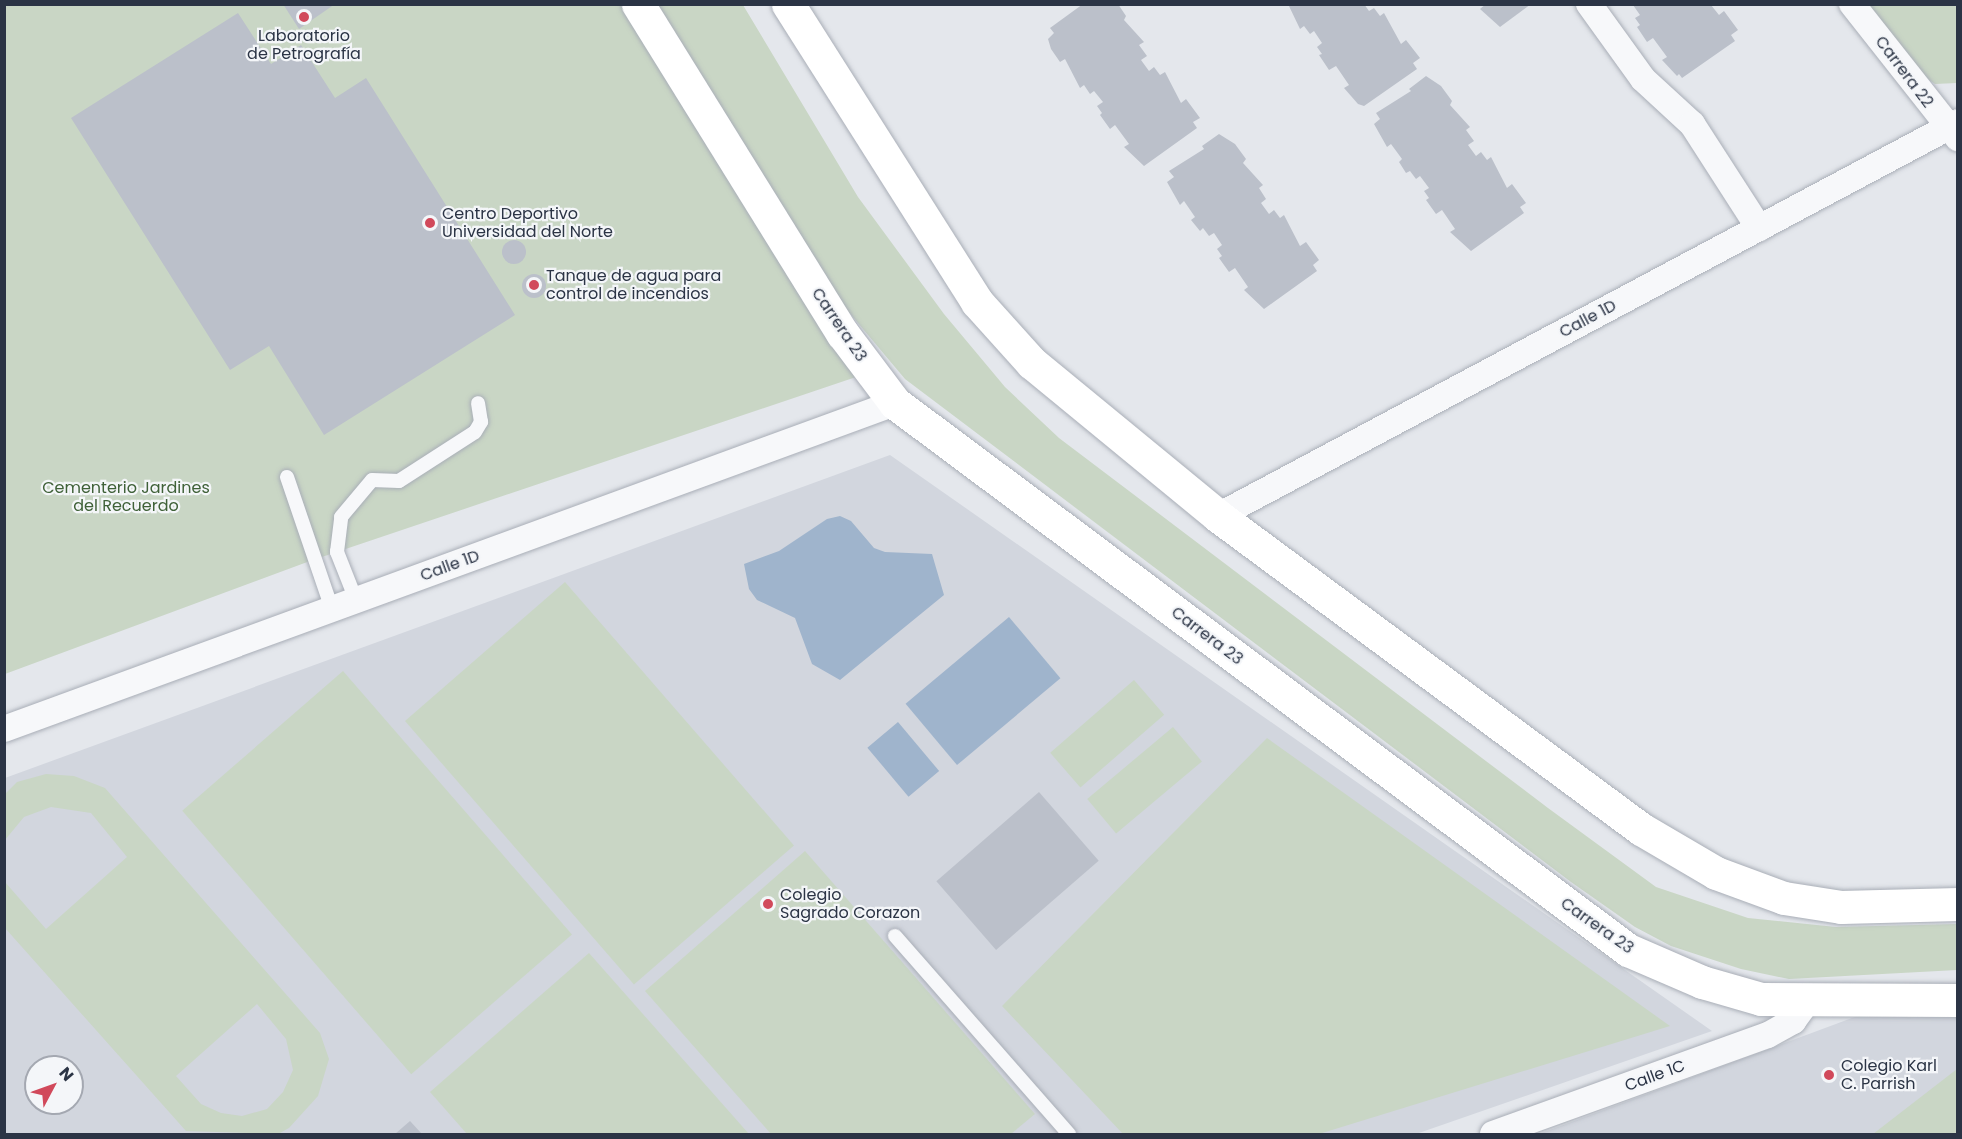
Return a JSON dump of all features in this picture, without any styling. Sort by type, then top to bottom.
[{"type":"main road","name":"Carrera 23","points":[[638,4],[843,334],[895,403],[1628,950],[1702,982],[1761,999],[1807,1002],[1958,1000]]},
{"type":"main road","points":[[788,4],[977,302],[1032,363],[1218,516],[1641,829],[1716,873],[1784,898],[1841,906],[1958,904]]},
{"type":"street","points":[[1588,4],[1643,79],[1692,124],[1760,228]]},
{"type":"street","name":"Carrera 22","points":[[1852,4],[1954,129]]},
{"type":"street","name":"Calle 1D","points":[[1218,516],[1760,228],[1954,129]]},
{"type":"street","name":"Calle 1D","points":[[4,729],[895,403]]},
{"type":"street","name":"Calle 1C","points":[[1493,1134],[1768,1035],[1793,1021],[1807,1002]]},
{"type":"lane","points":[[356,600],[337,552],[341,517],[372,480],[399,481],[476,432],[481,422],[478,403]]},
{"type":"lane","points":[[287,477],[332,609]]},
{"type":"lane","points":[[895,936],[1070,1134]]},
{"type":"shaded area","name":"Colegio Sagrado Corazon","points":[[890,455],[1712,1031],[1416,1134],[5,1134],[5,778]]},
{"type":"shaded area","name":"Colegio Karl C. Parrish","points":[[1957,1012],[1957,1134],[1539,1134],[1860,1015]]},
{"type":"green space","name":"Centro Deportivo Universidad del Norte","points":[[5,5],[621,5],[859,376],[310,561],[5,674]]},
{"type":"green space","points":[[653,5],[743,5],[858,197],[944,314],[1005,387],[1059,438],[1548,808],[1656,887],[1748,918],[1836,927],[1957,924],[1957,970],[1789,979],[1741,969],[1671,946],[1635,927],[1571,882],[905,379],[821,279]]},
{"type":"green space","points":[[1864,5],[1957,5],[1957,83],[1935,84],[1922,75]]},
{"type":"green space","points":[[565,582],[794,845],[634,984],[405,721]]},
{"type":"green space","points":[[343,671],[572,934],[411,1074],[182,811]]},
{"type":"green space","points":[[1134,680],[1164,715],[1080,788],[1050,753]]},
{"type":"green space","points":[[1173,727],[1202,761],[1116,833],[1087,799]]},
{"type":"green space","points":[[1267,738],[1670,1026],[1319,1134],[1123,1134],[1002,1006]]},
{"type":"green space","points":[[46,774],[74,776],[105,788],[320,1033],[329,1059],[318,1096],[289,1128],[278,1134],[186,1131],[5,928],[5,882],[46,929],[127,857],[91,813],[51,807],[24,817],[5,840],[5,794],[17,782]],"holes":[[[257,1004],[286,1039],[293,1070],[283,1092],[267,1109],[242,1116],[221,1113],[201,1104],[176,1076]]]},
{"type":"green space","points":[[805,851],[1035,1114],[1011,1134],[771,1134],[645,991]]},
{"type":"green space","points":[[589,953],[749,1134],[467,1134],[430,1092]]},
{"type":"green space","points":[[1957,1069],[1957,1134],[1873,1134]]},
{"type":"water","points":[[840,516],[851,521],[874,548],[885,552],[932,554],[944,595],[840,680],[812,664],[795,618],[757,600],[749,589],[744,564],[779,551],[827,519]]},
{"type":"water","points":[[1009,617],[1060,678],[957,765],[906,704]]},
{"type":"water","points":[[898,722],[939,771],[908,797],[867,748]]},
{"type":"building","name":"Laboratorio de Petrografía","points":[[283,4],[335,4],[299,29]]},
{"type":"building","points":[[1083,4],[1118,4],[1126,16],[1124,20],[1144,42],[1139,45],[1147,56],[1141,60],[1149,71],[1154,67],[1160,75],[1165,72],[1181,103],[1186,99],[1200,118],[1193,122],[1197,128],[1144,166],[1124,147],[1129,144],[1115,125],[1110,129],[1100,115],[1102,113],[1097,106],[1103,102],[1094,91],[1090,94],[1084,85],[1080,88],[1065,59],[1060,62],[1051,49],[1048,39],[1054,33],[1050,28]]},
{"type":"building","points":[[1288,4],[1364,4],[1369,11],[1374,8],[1380,16],[1384,13],[1401,44],[1406,40],[1420,58],[1413,63],[1417,69],[1364,106],[1358,104],[1344,88],[1349,85],[1336,66],[1329,70],[1319,55],[1322,54],[1317,47],[1322,43],[1314,31],[1310,34],[1304,26],[1300,29]]},
{"type":"building","points":[[1486,4],[1531,4],[1500,27],[1480,9]]},
{"type":"building","points":[[1633,5],[1711,5],[1719,15],[1724,11],[1738,30],[1731,35],[1735,41],[1682,78],[1679,74],[1677,76],[1662,60],[1667,57],[1653,38],[1647,42],[1637,27],[1640,25],[1635,18],[1640,15]]},
{"type":"building","points":[[238,13],[271,64],[301,45],[335,98],[366,78],[515,315],[324,435],[269,346],[230,370],[71,118]]},
{"type":"building","points":[[1426,76],[1441,86],[1452,101],[1450,105],[1470,127],[1466,130],[1474,141],[1468,145],[1476,156],[1481,152],[1487,160],[1491,157],[1507,188],[1512,184],[1526,203],[1520,207],[1524,213],[1471,251],[1450,232],[1455,229],[1442,210],[1436,214],[1426,200],[1429,198],[1424,191],[1429,188],[1420,176],[1416,179],[1410,171],[1406,173],[1399,162],[1402,159],[1391,144],[1387,147],[1374,124],[1380,119],[1376,113],[1411,91],[1409,89]]},
{"type":"building","points":[[1219,134],[1235,144],[1246,159],[1243,163],[1263,185],[1259,188],[1266,199],[1261,203],[1269,214],[1274,210],[1280,218],[1284,215],[1300,246],[1306,242],[1319,260],[1313,265],[1317,271],[1264,309],[1244,290],[1248,287],[1235,268],[1229,272],[1219,258],[1222,256],[1217,249],[1222,245],[1214,233],[1209,236],[1203,228],[1200,231],[1191,220],[1195,217],[1184,201],[1180,205],[1167,182],[1174,177],[1169,171],[1204,149],[1202,146]]},
{"type":"building","name":"Tanque de agua para control de incendios","points":[[514,240],[519,241],[525,247],[525,257],[519,263],[514,264],[509,263],[503,257],[502,252],[503,247],[509,241]]},
{"type":"building","name":"Tanque de agua para control de incendios","points":[[534,274],[539,275],[545,281],[545,291],[539,297],[534,298],[529,297],[523,291],[522,286],[523,281],[529,275]]},
{"type":"building","points":[[1039,792],[1099,861],[996,950],[936,881]]},
{"type":"building","points":[[410,1121],[422,1134],[395,1134]]},
{"type":"place","name":"Laboratorio de Petrografía","points":[[304,17]]},
{"type":"place","name":"Centro Deportivo Universidad del Norte","points":[[430,223]]},
{"type":"place","name":"Tanque de agua para control de incendios","points":[[534,285]]},
{"type":"place","name":"Colegio Sagrado Corazon","points":[[768,904]]},
{"type":"place","name":"Colegio Karl C. Parrish","points":[[1829,1075]]},
{"type":"park label","name":"Cementerio Jardines del Recuerdo","points":[[126,497]]}]
